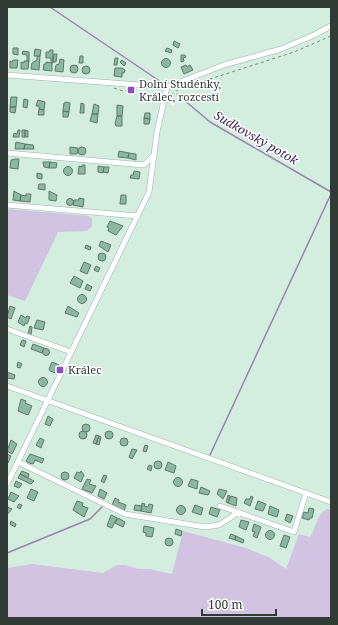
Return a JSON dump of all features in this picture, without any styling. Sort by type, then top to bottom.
[{"type":"street","points":[[7,75],[167,87],[224,66],[280,49],[312,36],[331,26]]},
{"type":"street","points":[[7,484],[149,192],[160,109],[167,87]]},
{"type":"street","points":[[7,153],[144,165],[154,155]]},
{"type":"street","points":[[7,205],[138,216]]},
{"type":"street","points":[[7,330],[71,352]]},
{"type":"street","points":[[7,386],[331,502]]},
{"type":"street","points":[[18,462],[125,514],[205,527],[219,525],[239,512]]},
{"type":"street","points":[[220,506],[294,532],[306,493]]},
{"type":"path","points":[[171,95],[179,89],[294,52],[331,36]]},
{"type":"shaded area","points":[[7,209],[89,216],[92,219],[92,226],[87,231],[58,232],[25,301],[7,295]]},
{"type":"shaded area","points":[[328,509],[331,510],[331,618],[7,618],[8,568],[32,564],[103,573],[117,565],[125,565],[138,569],[150,569],[172,574],[183,531],[246,548],[270,558],[286,569],[299,534],[310,537],[319,517]]},
{"type":"building","points":[[174,41],[180,44],[178,48],[173,45]]},
{"type":"building","points":[[13,48],[18,48],[18,55],[13,54]]},
{"type":"building","points":[[167,48],[172,50],[171,53],[165,51]]},
{"type":"building","points":[[35,49],[41,50],[40,56],[34,56]]},
{"type":"building","points":[[50,50],[53,50],[53,63],[51,62],[51,58],[46,58],[46,52],[49,52]]},
{"type":"building","points":[[23,51],[29,52],[29,61],[27,61],[27,55],[22,54]]},
{"type":"building","points":[[54,54],[57,54],[56,62],[53,62]]},
{"type":"building","points":[[181,55],[185,55],[186,57],[183,58],[184,61],[181,62]]},
{"type":"building","points":[[37,56],[40,56],[39,70],[31,69],[32,63],[37,60]]},
{"type":"building","points":[[80,56],[83,56],[83,63],[79,63]]},
{"type":"building","points":[[115,58],[118,58],[117,65],[114,65]]},
{"type":"building","points":[[60,59],[64,60],[63,72],[55,71],[56,65],[59,64]]},
{"type":"building","points":[[164,59],[168,59],[170,63],[168,67],[164,67],[162,65],[162,61]]},
{"type":"building","points":[[13,60],[18,60],[17,68],[10,68],[10,61],[12,62]]},
{"type":"building","points":[[122,60],[126,63],[124,66],[120,62]]},
{"type":"building","points":[[24,61],[29,61],[28,69],[21,69],[21,62],[24,63]]},
{"type":"building","points":[[46,62],[52,63],[52,71],[43,70]]},
{"type":"building","points":[[72,65],[76,65],[78,69],[76,73],[72,73],[70,71],[70,67]]},
{"type":"building","points":[[186,65],[187,67],[190,65],[193,70],[184,74],[181,67]]},
{"type":"building","points":[[84,66],[88,66],[90,70],[88,74],[84,74],[82,72],[82,68]]},
{"type":"building","points":[[115,68],[122,68],[125,70],[124,73],[122,73],[122,77],[114,76]]},
{"type":"building","points":[[11,97],[17,97],[16,107],[10,107]]},
{"type":"building","points":[[24,99],[28,100],[27,108],[23,107]]},
{"type":"building","points":[[38,100],[45,102],[44,110],[39,109],[39,106],[36,106]]},
{"type":"building","points":[[64,103],[70,103],[69,112],[63,111]]},
{"type":"building","points":[[81,103],[84,104],[84,113],[80,113]]},
{"type":"building","points":[[94,104],[99,106],[98,114],[92,114]]},
{"type":"building","points":[[117,105],[123,106],[122,116],[117,116]]},
{"type":"building","points":[[10,107],[16,107],[15,113],[10,112]]},
{"type":"building","points":[[39,109],[44,110],[44,115],[38,115]]},
{"type":"building","points":[[63,111],[69,112],[68,117],[63,117]]},
{"type":"building","points":[[145,113],[150,113],[150,119],[144,118]]},
{"type":"building","points":[[92,114],[98,114],[97,123],[90,121]]},
{"type":"building","points":[[117,116],[122,116],[122,126],[116,126],[115,123]]},
{"type":"building","points":[[144,118],[150,119],[149,124],[144,124]]},
{"type":"building","points":[[18,130],[20,130],[19,137],[13,137],[14,133],[17,134]]},
{"type":"building","points":[[22,130],[25,130],[25,137],[22,137]]},
{"type":"building","points":[[25,130],[28,131],[28,137],[25,137]]},
{"type":"building","points":[[16,142],[25,144],[24,149],[15,149]]},
{"type":"building","points":[[25,144],[33,145],[34,149],[24,149]]},
{"type":"building","points":[[70,147],[78,148],[77,154],[70,154]]},
{"type":"building","points":[[80,147],[84,147],[86,151],[84,155],[80,155],[78,153],[78,149]]},
{"type":"building","points":[[119,151],[129,153],[128,158],[118,157]]},
{"type":"building","points":[[129,153],[136,154],[136,160],[128,158]]},
{"type":"building","points":[[19,159],[18,169],[10,168],[11,160]]},
{"type":"building","points":[[43,162],[50,162],[49,168],[44,167]]},
{"type":"building","points":[[50,162],[57,163],[56,168],[49,168]]},
{"type":"building","points":[[82,165],[85,165],[85,174],[78,174],[79,166],[82,167]]},
{"type":"building","points":[[68,166],[73,171],[68,176],[63,171]]},
{"type":"building","points":[[98,166],[104,167],[103,173],[98,172]]},
{"type":"building","points":[[104,167],[109,167],[108,173],[103,172]]},
{"type":"building","points":[[134,171],[140,172],[139,179],[130,178]]},
{"type":"building","points":[[37,173],[42,174],[42,179],[37,178]]},
{"type":"building","points":[[39,184],[45,184],[45,190],[38,189]]},
{"type":"building","points":[[14,191],[21,195],[20,201],[13,200]]},
{"type":"building","points":[[49,191],[57,195],[56,201],[49,200]]},
{"type":"building","points":[[26,194],[31,194],[30,202],[20,201],[21,195],[26,196]]},
{"type":"building","points":[[121,195],[126,195],[126,204],[120,204]]},
{"type":"building","points":[[70,198],[73,199],[73,205],[70,206],[67,205],[66,202],[67,199]]},
{"type":"building","points":[[79,198],[84,199],[83,207],[73,205],[74,200],[79,200]]},
{"type":"building","points":[[110,221],[123,226],[116,235],[108,231],[109,228],[107,227]]},
{"type":"building","points":[[101,241],[111,245],[108,252],[99,246]]},
{"type":"building","points":[[86,245],[91,247],[90,250],[85,248]]},
{"type":"building","points":[[100,253],[104,253],[106,257],[104,261],[100,261],[98,259],[98,255]]},
{"type":"building","points":[[84,262],[91,265],[87,274],[80,271]]},
{"type":"building","points":[[96,266],[100,268],[98,272],[94,270]]},
{"type":"building","points":[[74,276],[83,281],[80,288],[70,283]]},
{"type":"building","points":[[87,284],[92,287],[90,291],[85,289]]},
{"type":"building","points":[[80,295],[84,295],[86,299],[84,303],[80,303],[78,301],[78,297]]},
{"type":"building","points":[[10,306],[15,308],[11,319],[7,317]]},
{"type":"building","points":[[68,306],[79,313],[77,317],[65,313]]},
{"type":"building","points":[[21,315],[26,318],[27,316],[30,317],[27,324],[25,323],[24,326],[18,322]]},
{"type":"building","points":[[37,320],[45,322],[43,330],[34,328]]},
{"type":"building","points":[[30,326],[32,327],[31,335],[28,334]]},
{"type":"building","points":[[22,340],[26,341],[24,347],[20,345]]},
{"type":"building","points":[[33,344],[44,348],[42,353],[31,349]]},
{"type":"building","points":[[46,348],[49,349],[49,355],[46,356],[43,355],[42,352],[43,349]]},
{"type":"building","points":[[18,362],[22,364],[20,368],[17,367]]},
{"type":"building","points":[[52,362],[59,365],[56,373],[50,371],[49,369]]},
{"type":"building","points":[[7,372],[15,375],[14,379],[7,378]]},
{"type":"building","points":[[41,378],[45,378],[47,382],[45,386],[41,386],[39,384],[39,380]]},
{"type":"building","points":[[21,399],[26,401],[25,403],[32,406],[28,415],[18,411]]},
{"type":"building","points":[[48,416],[53,419],[50,426],[45,424]]},
{"type":"building","points":[[84,424],[88,424],[90,428],[88,432],[84,432],[82,430],[82,426]]},
{"type":"building","points":[[81,431],[85,431],[87,435],[85,439],[81,439],[79,437],[79,433]]},
{"type":"building","points":[[107,431],[111,431],[113,435],[111,439],[107,439],[105,437],[105,433]]},
{"type":"building","points":[[96,435],[99,436],[96,444],[93,443]]},
{"type":"building","points":[[99,436],[101,437],[99,445],[96,444]]},
{"type":"building","points":[[40,438],[44,440],[41,448],[36,445]]},
{"type":"building","points":[[122,438],[126,438],[128,442],[126,446],[122,446],[120,444],[120,440]]},
{"type":"building","points":[[11,440],[17,444],[12,454],[7,451]]},
{"type":"building","points":[[145,445],[148,446],[146,452],[143,451]]},
{"type":"building","points":[[132,449],[137,450],[132,459],[129,457]]},
{"type":"building","points":[[7,454],[11,456],[8,463],[7,462]]},
{"type":"building","points":[[30,454],[44,459],[42,463],[35,460],[33,464],[26,461]]},
{"type":"building","points":[[158,461],[161,462],[161,468],[158,469],[155,468],[154,465],[155,462]]},
{"type":"building","points":[[168,462],[176,466],[174,473],[165,470]]},
{"type":"building","points":[[149,465],[152,466],[151,471],[147,469]]},
{"type":"building","points":[[22,471],[29,474],[28,478],[20,474]]},
{"type":"building","points":[[81,471],[84,475],[81,482],[74,478],[77,472],[80,473]]},
{"type":"building","points":[[65,472],[68,473],[68,479],[65,480],[62,479],[61,476],[62,473]]},
{"type":"building","points":[[20,474],[34,481],[31,484],[18,478]]},
{"type":"building","points":[[104,475],[107,476],[104,483],[101,481]]},
{"type":"building","points":[[178,477],[183,482],[178,487],[173,482]]},
{"type":"building","points":[[87,479],[91,480],[89,484],[96,486],[92,493],[82,489]]},
{"type":"building","points":[[191,479],[198,481],[197,489],[188,486]]},
{"type":"building","points":[[16,481],[22,484],[19,488],[14,486]]},
{"type":"building","points":[[201,487],[210,491],[208,495],[199,493]]},
{"type":"building","points":[[31,489],[38,492],[34,501],[27,498]]},
{"type":"building","points":[[100,489],[107,493],[104,499],[98,496]]},
{"type":"building","points":[[219,489],[227,491],[223,499],[217,494]]},
{"type":"building","points":[[11,492],[19,496],[14,502],[8,499]]},
{"type":"building","points":[[228,495],[230,496],[228,503],[226,502]]},
{"type":"building","points":[[231,496],[237,498],[236,506],[228,503]]},
{"type":"building","points":[[251,496],[253,497],[250,506],[244,503],[246,499],[250,499]]},
{"type":"building","points":[[115,498],[119,500],[118,502],[126,505],[124,511],[112,505]]},
{"type":"building","points":[[77,501],[83,503],[82,506],[88,508],[84,517],[73,510]]},
{"type":"building","points":[[258,501],[266,504],[263,511],[255,509]]},
{"type":"building","points":[[142,503],[145,504],[144,506],[148,507],[149,504],[153,505],[151,513],[141,511]]},
{"type":"building","points":[[19,504],[22,505],[20,509],[17,507]]},
{"type":"building","points":[[135,505],[142,506],[141,511],[134,510]]},
{"type":"building","points":[[181,505],[186,510],[181,515],[176,510]]},
{"type":"building","points":[[195,505],[203,508],[201,515],[192,512]]},
{"type":"building","points":[[270,506],[279,510],[277,517],[268,514]]},
{"type":"building","points":[[7,507],[12,509],[7,515]]},
{"type":"building","points":[[211,507],[220,510],[217,517],[209,514]]},
{"type":"building","points":[[309,508],[314,509],[312,518],[309,520],[302,518],[304,512],[308,513]]},
{"type":"building","points":[[287,514],[293,516],[290,523],[285,520]]},
{"type":"building","points":[[111,515],[117,518],[112,528],[107,526]]},
{"type":"building","points":[[118,518],[125,522],[123,527],[115,523]]},
{"type":"building","points":[[241,520],[249,522],[246,530],[239,527]]},
{"type":"building","points":[[11,521],[16,524],[15,527],[10,524]]},
{"type":"building","points":[[254,524],[261,527],[257,538],[253,536],[255,532],[252,531]]},
{"type":"building","points":[[144,526],[154,528],[152,537],[146,536],[146,533],[143,532]]},
{"type":"building","points":[[176,529],[182,531],[181,536],[175,534]]},
{"type":"building","points":[[270,530],[275,535],[270,540],[265,535]]},
{"type":"building","points":[[231,534],[236,536],[235,540],[229,538]]},
{"type":"building","points":[[284,535],[290,537],[286,548],[280,546]]},
{"type":"building","points":[[236,536],[244,540],[243,543],[235,540]]},
{"type":"building","points":[[167,538],[171,538],[173,542],[171,546],[167,546],[165,544],[165,540]]},
{"type":"waterway","name":"Sudkovský potok","points":[[50,7],[161,82]]},
{"type":"waterway","name":"Sudkovský potok","points":[[177,94],[210,122],[331,192]]},
{"type":"waterway","points":[[210,455],[331,194]]},
{"type":"waterway","points":[[7,553],[90,519],[102,507]]},
{"type":"place","name":"Dolní Studénky, Králec, rozcestí","points":[[131,90]]},
{"type":"place","name":"Králec","points":[[60,370]]}]
